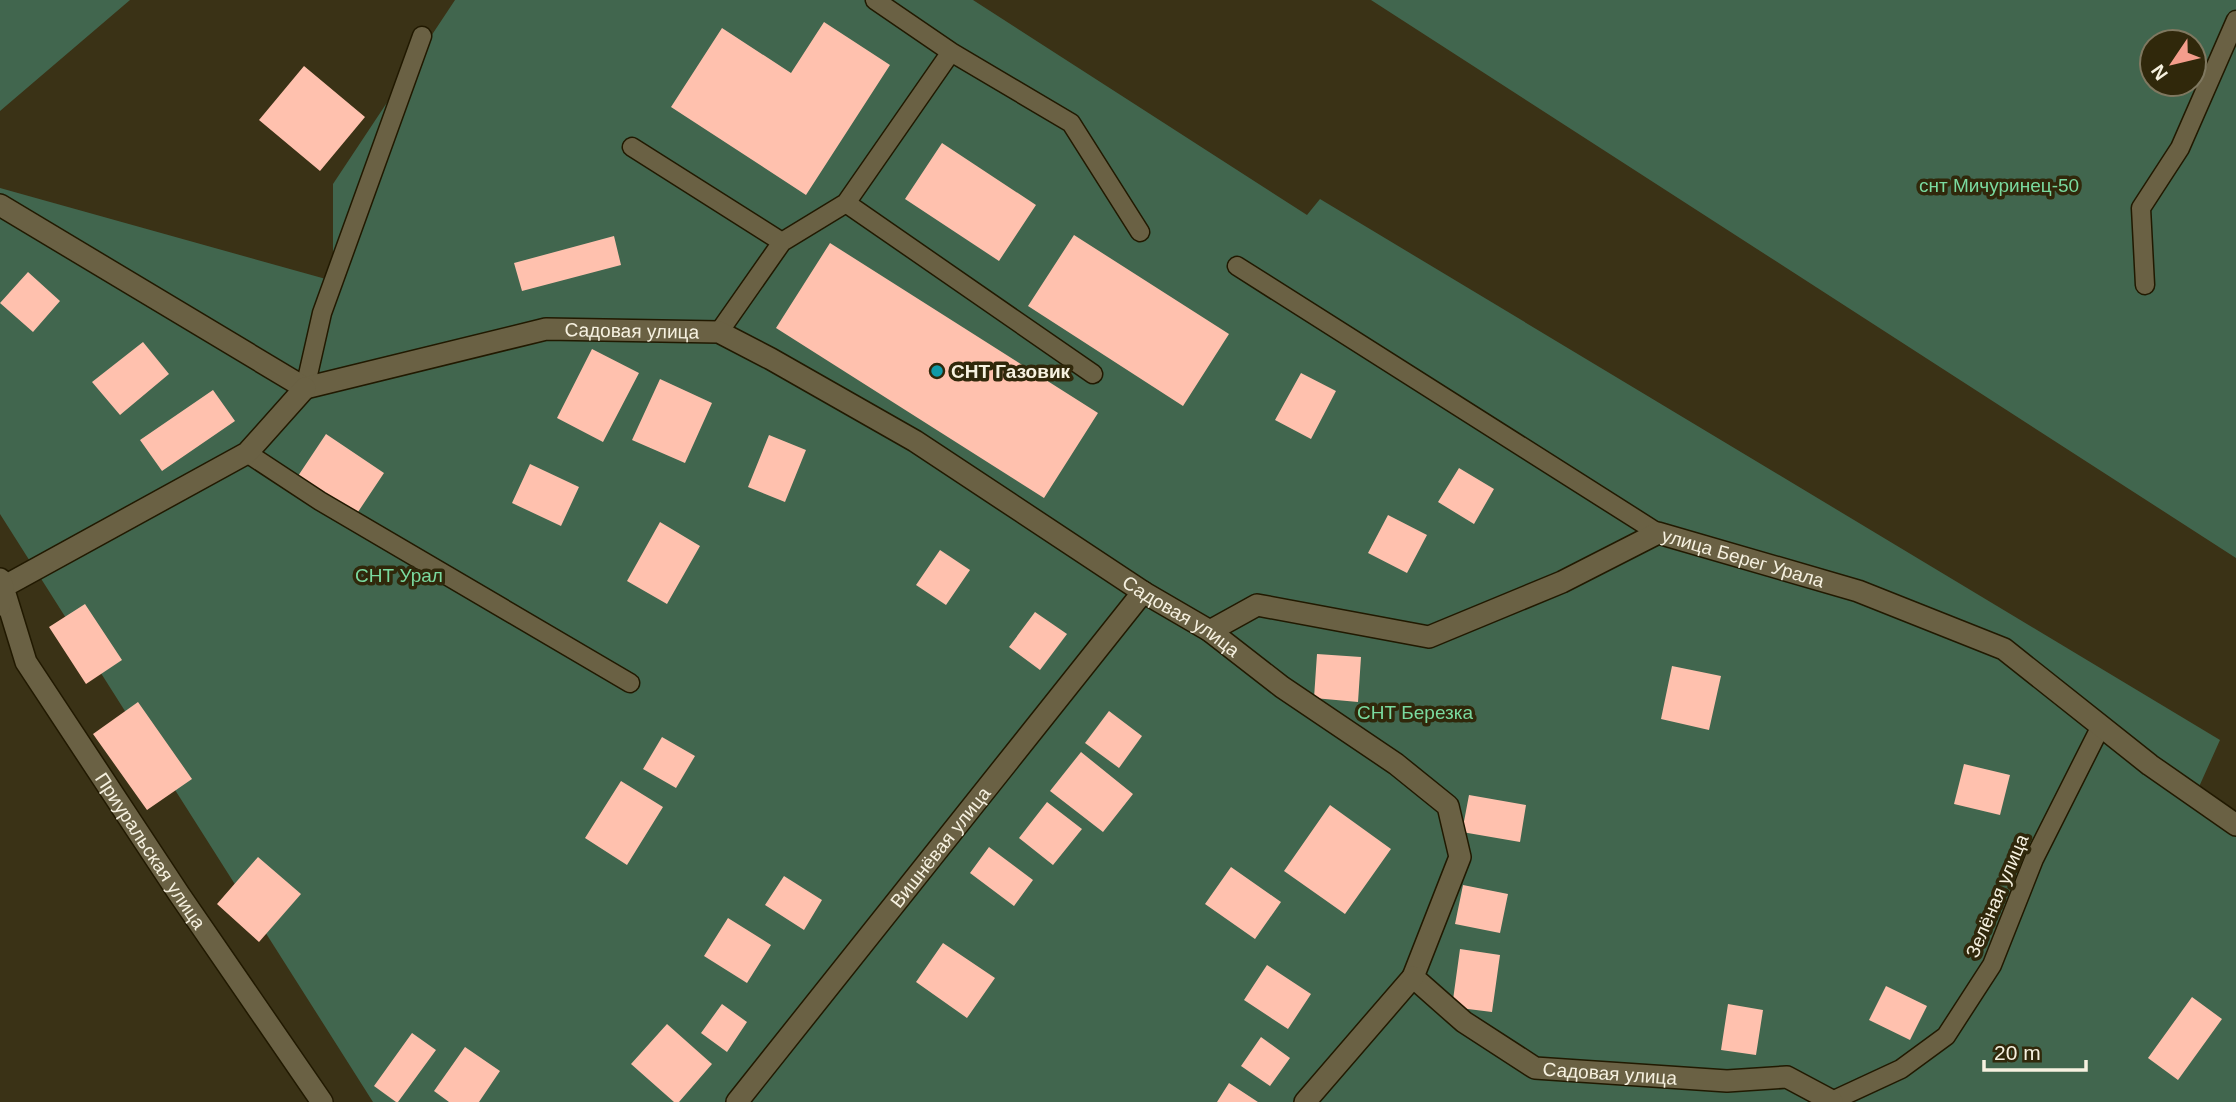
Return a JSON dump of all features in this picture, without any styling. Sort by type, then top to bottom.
[{"type":"street","points":[[0,205],[305,388],[247,453],[1,590]]},
{"type":"street","name":"Садовая улица","points":[[305,388],[546,329],[719,332],[915,441],[1143,592],[1210,631],[1282,687],[1396,764],[1448,806],[1460,857],[1413,977],[1464,1022],[1535,1068],[1727,1081],[1787,1077],[1831,1101]]},
{"type":"street","name":"улица Берег Урала","points":[[1210,631],[1257,606],[1429,637],[1562,582],[1658,533],[1858,591],[2004,649],[2150,765],[2236,825]]},
{"type":"street","name":"Приуральская улица","points":[[1,590],[26,662],[179,894],[322,1102]]},
{"type":"street","name":"Вишнёвая улица","points":[[737,1102],[1143,592]]},
{"type":"street","points":[[1306,1102],[1413,977]]},
{"type":"lane","points":[[875,0],[951,52],[1070,123],[1140,232]]},
{"type":"lane","points":[[2145,285],[2141,208],[2180,148],[2236,20]]},
{"type":"lane","points":[[305,388],[322,313],[422,36]]},
{"type":"lane","points":[[719,332],[782,242],[846,203],[951,52]]},
{"type":"lane","points":[[632,147],[782,242]]},
{"type":"lane","points":[[846,203],[1093,374]]},
{"type":"lane","points":[[1237,267],[1658,533]]},
{"type":"lane","points":[[247,453],[320,501],[630,683]]},
{"type":"lane","name":"Зелёная улица","points":[[1831,1101],[1901,1069],[1946,1036],[1992,965],[2034,859],[2101,726]]},
{"type":"green space","points":[[0,0],[130,0],[0,111]]},
{"type":"green space","points":[[455,0],[973,0],[1307,215],[1320,199],[2220,740],[2198,789],[2236,814],[2236,1102],[373,1102],[0,514],[0,188],[333,281],[333,184]]},
{"type":"green space","name":"снт Мичуринец-50","points":[[1371,0],[2236,0],[2236,558]]},
{"type":"building","points":[[824,22],[890,65],[806,195],[671,107],[722,28],[791,73]]},
{"type":"building","points":[[304,66],[365,117],[320,171],[259,120]]},
{"type":"building","points":[[942,143],[1036,205],[999,261],[905,199]]},
{"type":"building","points":[[1074,235],[1229,334],[1183,406],[1028,306]]},
{"type":"building","points":[[614,236],[621,265],[522,291],[514,263]]},
{"type":"building","name":"СНТ Газовик","points":[[830,243],[1098,413],[1044,498],[776,328]]},
{"type":"building","points":[[28,272],[60,301],[33,332],[0,303]]},
{"type":"building","points":[[143,342],[169,374],[120,415],[92,382]]},
{"type":"building","points":[[592,349],[639,373],[603,442],[557,418]]},
{"type":"building","points":[[1301,373],[1336,391],[1311,439],[1275,420]]},
{"type":"building","points":[[660,379],[712,403],[685,463],[632,440]]},
{"type":"building","points":[[213,390],[235,421],[162,471],[140,440]]},
{"type":"building","points":[[326,434],[384,473],[356,515],[298,476]]},
{"type":"building","points":[[769,435],[806,450],[785,502],[748,487]]},
{"type":"building","points":[[530,464],[579,487],[561,526],[512,503]]},
{"type":"building","points":[[1459,468],[1494,489],[1474,524],[1438,502]]},
{"type":"building","points":[[1388,515],[1427,535],[1407,573],[1368,553]]},
{"type":"building","points":[[660,522],[700,546],[667,604],[627,581]]},
{"type":"building","points":[[940,550],[970,570],[946,605],[916,585]]},
{"type":"building","points":[[85,604],[122,660],[86,684],[49,627]]},
{"type":"building","points":[[1035,612],[1067,634],[1040,670],[1009,647]]},
{"type":"building","points":[[1317,654],[1361,657],[1358,702],[1314,698]]},
{"type":"building","points":[[1672,666],[1721,676],[1709,730],[1661,719]]},
{"type":"building","points":[[138,702],[192,779],[147,810],[93,734]]},
{"type":"building","points":[[1109,711],[1142,736],[1119,768],[1085,743]]},
{"type":"building","points":[[662,737],[695,756],[676,788],[643,769]]},
{"type":"building","points":[[1081,752],[1133,794],[1103,832],[1050,791]]},
{"type":"building","points":[[1964,764],[2010,775],[2000,815],[1954,804]]},
{"type":"building","points":[[621,781],[663,807],[627,865],[585,838]]},
{"type":"building","points":[[1469,795],[1526,805],[1520,842],[1462,832]]},
{"type":"building","points":[[1047,802],[1082,829],[1053,865],[1019,838]]},
{"type":"building","points":[[1330,805],[1391,849],[1345,914],[1284,871]]},
{"type":"building","points":[[989,847],[1033,880],[1014,906],[970,873]]},
{"type":"building","points":[[258,857],[301,894],[259,942],[217,904]]},
{"type":"building","points":[[1231,867],[1281,902],[1255,939],[1205,904]]},
{"type":"building","points":[[784,876],[822,900],[804,930],[765,905]]},
{"type":"building","points":[[1463,885],[1508,894],[1500,933],[1455,924]]},
{"type":"building","points":[[728,918],[771,945],[747,983],[704,956]]},
{"type":"building","points":[[943,943],[995,978],[967,1018],[916,982]]},
{"type":"building","points":[[1460,949],[1500,955],[1492,1012],[1452,1007]]},
{"type":"building","points":[[1267,965],[1311,994],[1288,1029],[1244,1000]]},
{"type":"building","points":[[1886,986],[1927,1006],[1910,1040],[1869,1020]]},
{"type":"building","points":[[2192,997],[2222,1019],[2178,1080],[2148,1058]]},
{"type":"building","points":[[722,1004],[747,1022],[727,1052],[701,1033]]},
{"type":"building","points":[[1728,1004],[1763,1010],[1756,1055],[1721,1050]]},
{"type":"building","points":[[667,1024],[712,1064],[679,1102],[674,1102],[631,1064]]},
{"type":"building","points":[[412,1033],[436,1050],[396,1102],[374,1086]]},
{"type":"building","points":[[1261,1037],[1290,1058],[1270,1086],[1241,1066]]},
{"type":"building","points":[[465,1047],[500,1071],[479,1102],[449,1102],[434,1091]]},
{"type":"building","points":[[1229,1083],[1258,1102],[1217,1102]]},
{"type":"place","name":"СНТ Газовик","points":[[937,371]]},
{"type":"park label","name":"СНТ Урал","points":[[399,575]]},
{"type":"park label","name":"СНТ Березка","points":[[1415,712]]}]
